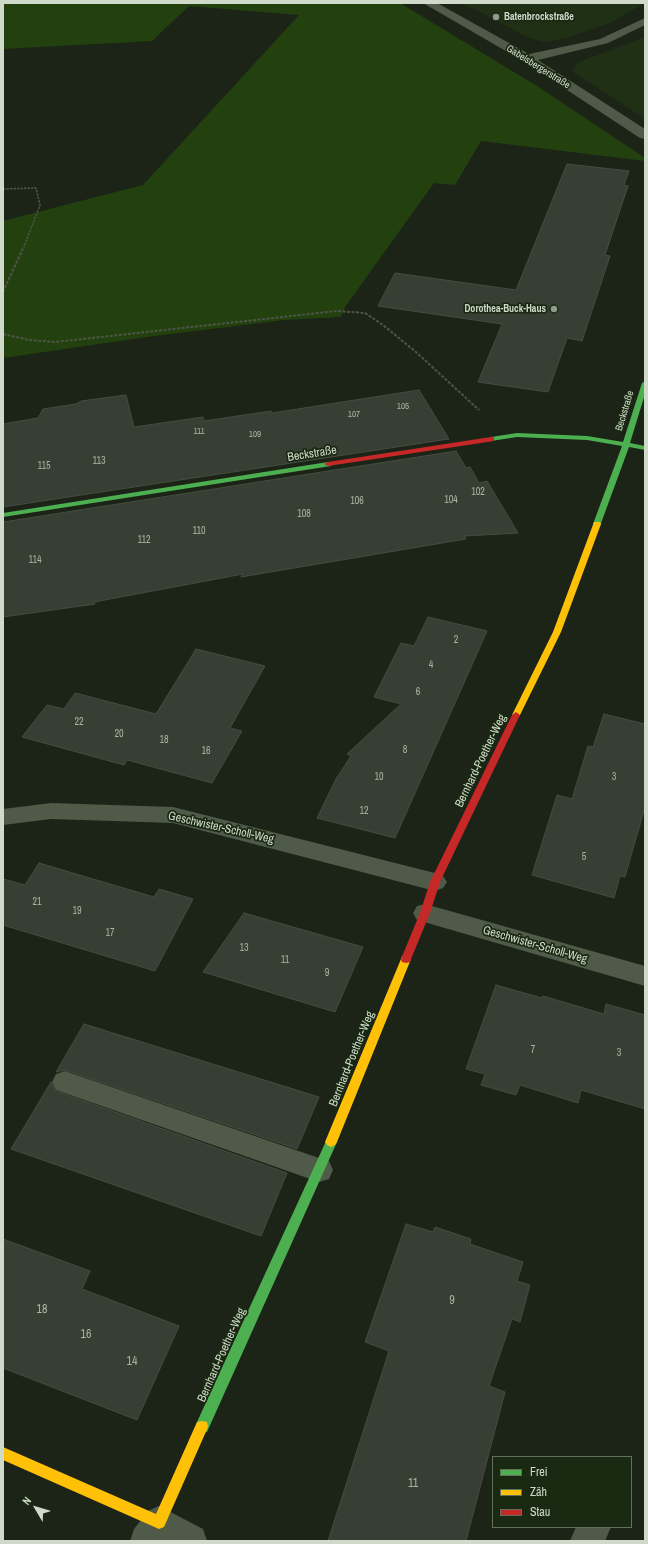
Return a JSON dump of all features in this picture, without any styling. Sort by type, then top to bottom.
[{"type":"street","name":"Gabelsbergerstraße","points":[[429,3],[527,58],[645,135]]},
{"type":"street","points":[[527,58],[570,50],[604,41],[645,21]]},
{"type":"street","name":"Beckstraße","points":[[626,445],[645,383]]},
{"type":"street","name":"Beckstraße","points":[[3,515],[507,436],[517,435],[587,438],[645,448]]},
{"type":"street","name":"Bernhard-Poether-Weg","points":[[153,1532],[319,1170],[425,914],[435,882],[557,632],[626,445]]},
{"type":"street","name":"Geschwister-Scholl-Weg","points":[[3,817],[51,811],[173,815],[435,882]]},
{"type":"street","name":"Geschwister-Scholl-Weg","points":[[425,914],[645,976]]},
{"type":"street","points":[[65,1082],[319,1170]]},
{"type":"street","points":[[3,1453],[153,1532],[191,1541]]},
{"type":"street","points":[[586,1541],[594,1528]]},
{"type":"path","points":[[3,189],[36,188],[40,205],[28,238],[3,292]]},
{"type":"path","points":[[3,334],[29,340],[55,342],[337,311],[365,313],[383,325],[416,352],[507,436]]},
{"type":"shaded area","points":[[458,3],[645,3],[612,22],[567,38],[545,42],[529,38],[479,11]]},
{"type":"shaded area","points":[[645,37],[645,119],[572,71],[579,62]]},
{"type":"green space","points":[[3,3],[400,3],[537,86],[645,158],[645,161],[481,141],[455,185],[434,183],[345,307],[341,317],[284,320],[147,337],[3,358],[3,221],[143,185],[299,15],[189,6],[152,41],[3,49]]},
{"type":"building","points":[[567,164],[629,171],[624,185],[628,186],[605,255],[610,256],[582,341],[567,338],[548,392],[478,382],[502,324],[378,306],[395,273],[516,290]]},
{"type":"building","points":[[419,390],[449,439],[3,507],[3,424],[38,418],[43,409],[76,404],[81,401],[126,395],[134,427],[203,417],[204,421],[271,411],[272,413]]},
{"type":"building","points":[[456,451],[466,468],[470,467],[479,483],[487,481],[518,533],[464,536],[466,539],[241,577],[243,574],[94,602],[95,604],[3,617],[3,522]]},
{"type":"building","points":[[428,617],[487,631],[395,838],[317,818],[336,779],[351,756],[347,754],[401,704],[374,697],[401,643],[414,646]]},
{"type":"building","points":[[196,649],[265,666],[230,728],[242,731],[212,783],[127,760],[124,765],[22,737],[47,705],[64,709],[75,693],[156,714]]},
{"type":"building","points":[[604,714],[645,724],[645,807],[625,877],[620,876],[614,898],[532,875],[557,795],[572,799],[588,746],[593,747]]},
{"type":"building","points":[[39,863],[154,897],[159,889],[193,899],[155,971],[3,925],[3,879],[25,885]]},
{"type":"building","points":[[244,913],[363,947],[335,1012],[203,972]]},
{"type":"building","points":[[496,985],[542,998],[543,996],[604,1014],[606,1004],[645,1015],[645,1109],[581,1090],[578,1103],[520,1085],[516,1095],[481,1085],[485,1074],[466,1069]]},
{"type":"building","points":[[84,1024],[319,1097],[297,1149],[65,1070],[56,1072]]},
{"type":"building","points":[[51,1082],[56,1091],[287,1173],[261,1236],[11,1149]]},
{"type":"building","points":[[406,1224],[433,1232],[435,1227],[471,1239],[470,1244],[523,1262],[517,1281],[530,1285],[520,1322],[512,1319],[489,1386],[505,1392],[466,1541],[328,1541],[389,1351],[365,1342]]},
{"type":"building","points":[[3,1239],[90,1271],[82,1289],[179,1326],[137,1420],[3,1368]]},
{"type":"traffic: fast","points":[[597,524],[626,445],[645,383]]},
{"type":"traffic: fast","points":[[491,439],[517,435],[587,438],[645,448]]},
{"type":"traffic: fast","points":[[3,515],[328,464]]},
{"type":"traffic: fast","points":[[202,1427],[331,1142]]},
{"type":"traffic: slow","points":[[516,715],[557,632],[597,524]]},
{"type":"traffic: slow","points":[[331,1142],[406,959]]},
{"type":"traffic: slow","points":[[3,1453],[159,1522],[202,1427]]},
{"type":"traffic: jam","points":[[328,464],[491,439]]},
{"type":"traffic: jam","points":[[406,959],[425,913],[435,882],[516,715]]},
{"type":"place","name":"Batenbrockstraße","points":[[496,17]]},
{"type":"place","name":"Dorothea-Buck-Haus","points":[[554,309]]}]
